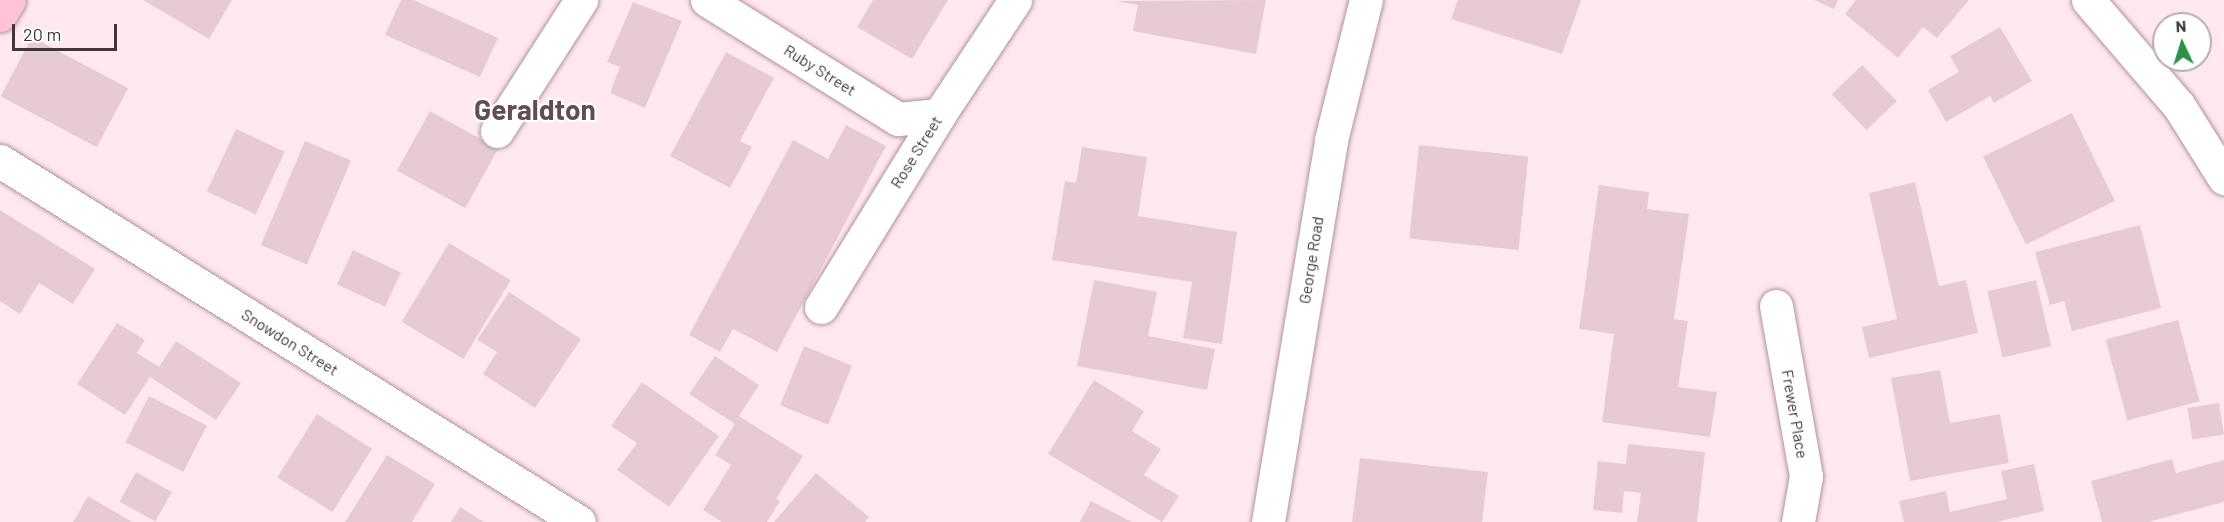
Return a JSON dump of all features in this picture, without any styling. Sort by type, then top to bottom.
[{"type":"main road","points":[[0,15],[9,0]]},
{"type":"street","points":[[497,131],[581,0]]},
{"type":"street","name":"Ruby Street","points":[[707,0],[898,119],[939,115]]},
{"type":"street","name":"Rose Street","points":[[821,307],[939,115],[1015,0]]},
{"type":"street","name":"George Road","points":[[1268,522],[1331,140],[1366,0]]},
{"type":"street","points":[[2088,0],[2178,106],[2224,178]]},
{"type":"street","name":"Snowdon Street","points":[[0,161],[579,522]]},
{"type":"street","name":"Frewer Place","points":[[1776,306],[1806,476],[1798,522]]},
{"type":"building","points":[[143,0],[232,0],[209,39]]},
{"type":"building","points":[[401,0],[414,0],[498,38],[480,77],[385,35]]},
{"type":"building","points":[[873,0],[948,0],[912,59],[857,27]]},
{"type":"building","points":[[1266,0],[1256,54],[1133,31],[1138,5],[1116,1]]},
{"type":"building","points":[[1458,0],[1581,0],[1562,54],[1451,19]]},
{"type":"building","points":[[1814,0],[1838,0],[1834,9]]},
{"type":"building","points":[[1856,0],[1969,0],[1937,38],[1923,27],[1898,58],[1845,14]]},
{"type":"building","points":[[633,2],[682,21],[645,108],[610,93],[620,67],[607,62]]},
{"type":"building","points":[[2000,27],[2032,81],[1994,103],[1990,96],[1946,122],[1928,90],[1959,72],[1950,56]]},
{"type":"building","points":[[32,37],[128,88],[97,147],[1,96]]},
{"type":"building","points":[[726,52],[774,78],[740,141],[752,147],[730,188],[670,156]]},
{"type":"building","points":[[1862,65],[1897,101],[1867,130],[1832,94]]},
{"type":"building","points":[[430,111],[498,149],[465,208],[397,170]]},
{"type":"building","points":[[2072,113],[2115,201],[2026,244],[1983,156]]},
{"type":"building","points":[[846,125],[886,146],[777,352],[733,329],[720,352],[689,335],[793,140],[828,159]]},
{"type":"building","points":[[236,129],[285,152],[256,214],[207,192]]},
{"type":"building","points":[[305,141],[351,161],[307,265],[261,245]]},
{"type":"building","points":[[1419,145],[1528,156],[1519,250],[1409,238]]},
{"type":"building","points":[[1082,147],[1147,157],[1138,216],[1237,232],[1222,344],[1183,338],[1192,282],[1052,260],[1065,181],[1076,183]]},
{"type":"building","points":[[1915,182],[1939,286],[1966,280],[1978,333],[1869,358],[1862,327],[1897,319],[1869,193]]},
{"type":"building","points":[[1599,185],[1649,192],[1647,209],[1689,214],[1674,319],[1688,321],[1678,387],[1717,392],[1710,437],[1602,422],[1614,334],[1579,329]]},
{"type":"building","points":[[0,210],[95,269],[73,304],[39,283],[20,314],[0,301]]},
{"type":"building","points":[[2140,225],[2161,308],[2072,331],[2064,301],[2050,305],[2035,252]]},
{"type":"building","points":[[449,243],[511,280],[463,359],[402,322]]},
{"type":"building","points":[[353,250],[401,272],[385,307],[337,284]]},
{"type":"building","points":[[1094,280],[1157,292],[1148,336],[1215,349],[1207,390],[1077,366]]},
{"type":"building","points":[[2036,280],[2051,346],[2003,358],[1987,291]]},
{"type":"building","points":[[509,292],[581,339],[535,408],[483,374],[497,352],[477,340]]},
{"type":"building","points":[[2178,320],[2200,401],[2127,421],[2106,339]]},
{"type":"building","points":[[117,323],[145,340],[137,353],[159,367],[176,341],[241,383],[216,420],[150,377],[125,415],[77,384]]},
{"type":"building","points":[[804,346],[852,365],[828,425],[780,405]]},
{"type":"building","points":[[715,356],[759,385],[739,416],[803,456],[776,499],[780,501],[767,522],[722,522],[703,510],[731,465],[715,455],[735,424],[689,394]]},
{"type":"building","points":[[1940,370],[1950,423],[2000,414],[2009,463],[1910,481],[1891,378]]},
{"type":"building","points":[[1094,380],[1144,411],[1132,431],[1161,449],[1144,475],[1179,496],[1162,522],[1048,454]]},
{"type":"building","points":[[642,382],[719,436],[669,507],[617,470],[637,443],[611,426]]},
{"type":"building","points":[[149,396],[207,426],[183,472],[125,442]]},
{"type":"building","points":[[2219,403],[2224,435],[2192,440],[2187,408]]},
{"type":"building","points":[[317,414],[372,448],[332,512],[277,478]]},
{"type":"building","points":[[1628,444],[1705,452],[1697,522],[1637,522],[1641,493],[1624,491],[1622,513],[1593,510],[1598,461],[1626,464]]},
{"type":"building","points":[[387,455],[435,484],[412,522],[345,522]]},
{"type":"building","points":[[1360,458],[1488,472],[1482,522],[1352,522]]},
{"type":"building","points":[[2172,459],[2176,473],[2224,460],[2224,502],[2148,522],[2102,522],[2091,481]]},
{"type":"building","points":[[2034,464],[2044,511],[1996,522],[1904,522],[1899,501],[1946,491],[1950,512],[2007,499],[2001,471]]},
{"type":"building","points":[[136,472],[172,492],[155,522],[120,502]]},
{"type":"building","points":[[816,473],[869,517],[865,522],[774,522]]},
{"type":"building","points":[[88,496],[132,522],[73,522]]},
{"type":"building","points":[[1091,501],[1132,522],[1080,522]]},
{"type":"building","points":[[460,507],[484,522],[451,522]]},
{"type":"district","name":"Geraldton","points":[[535,109]]}]
